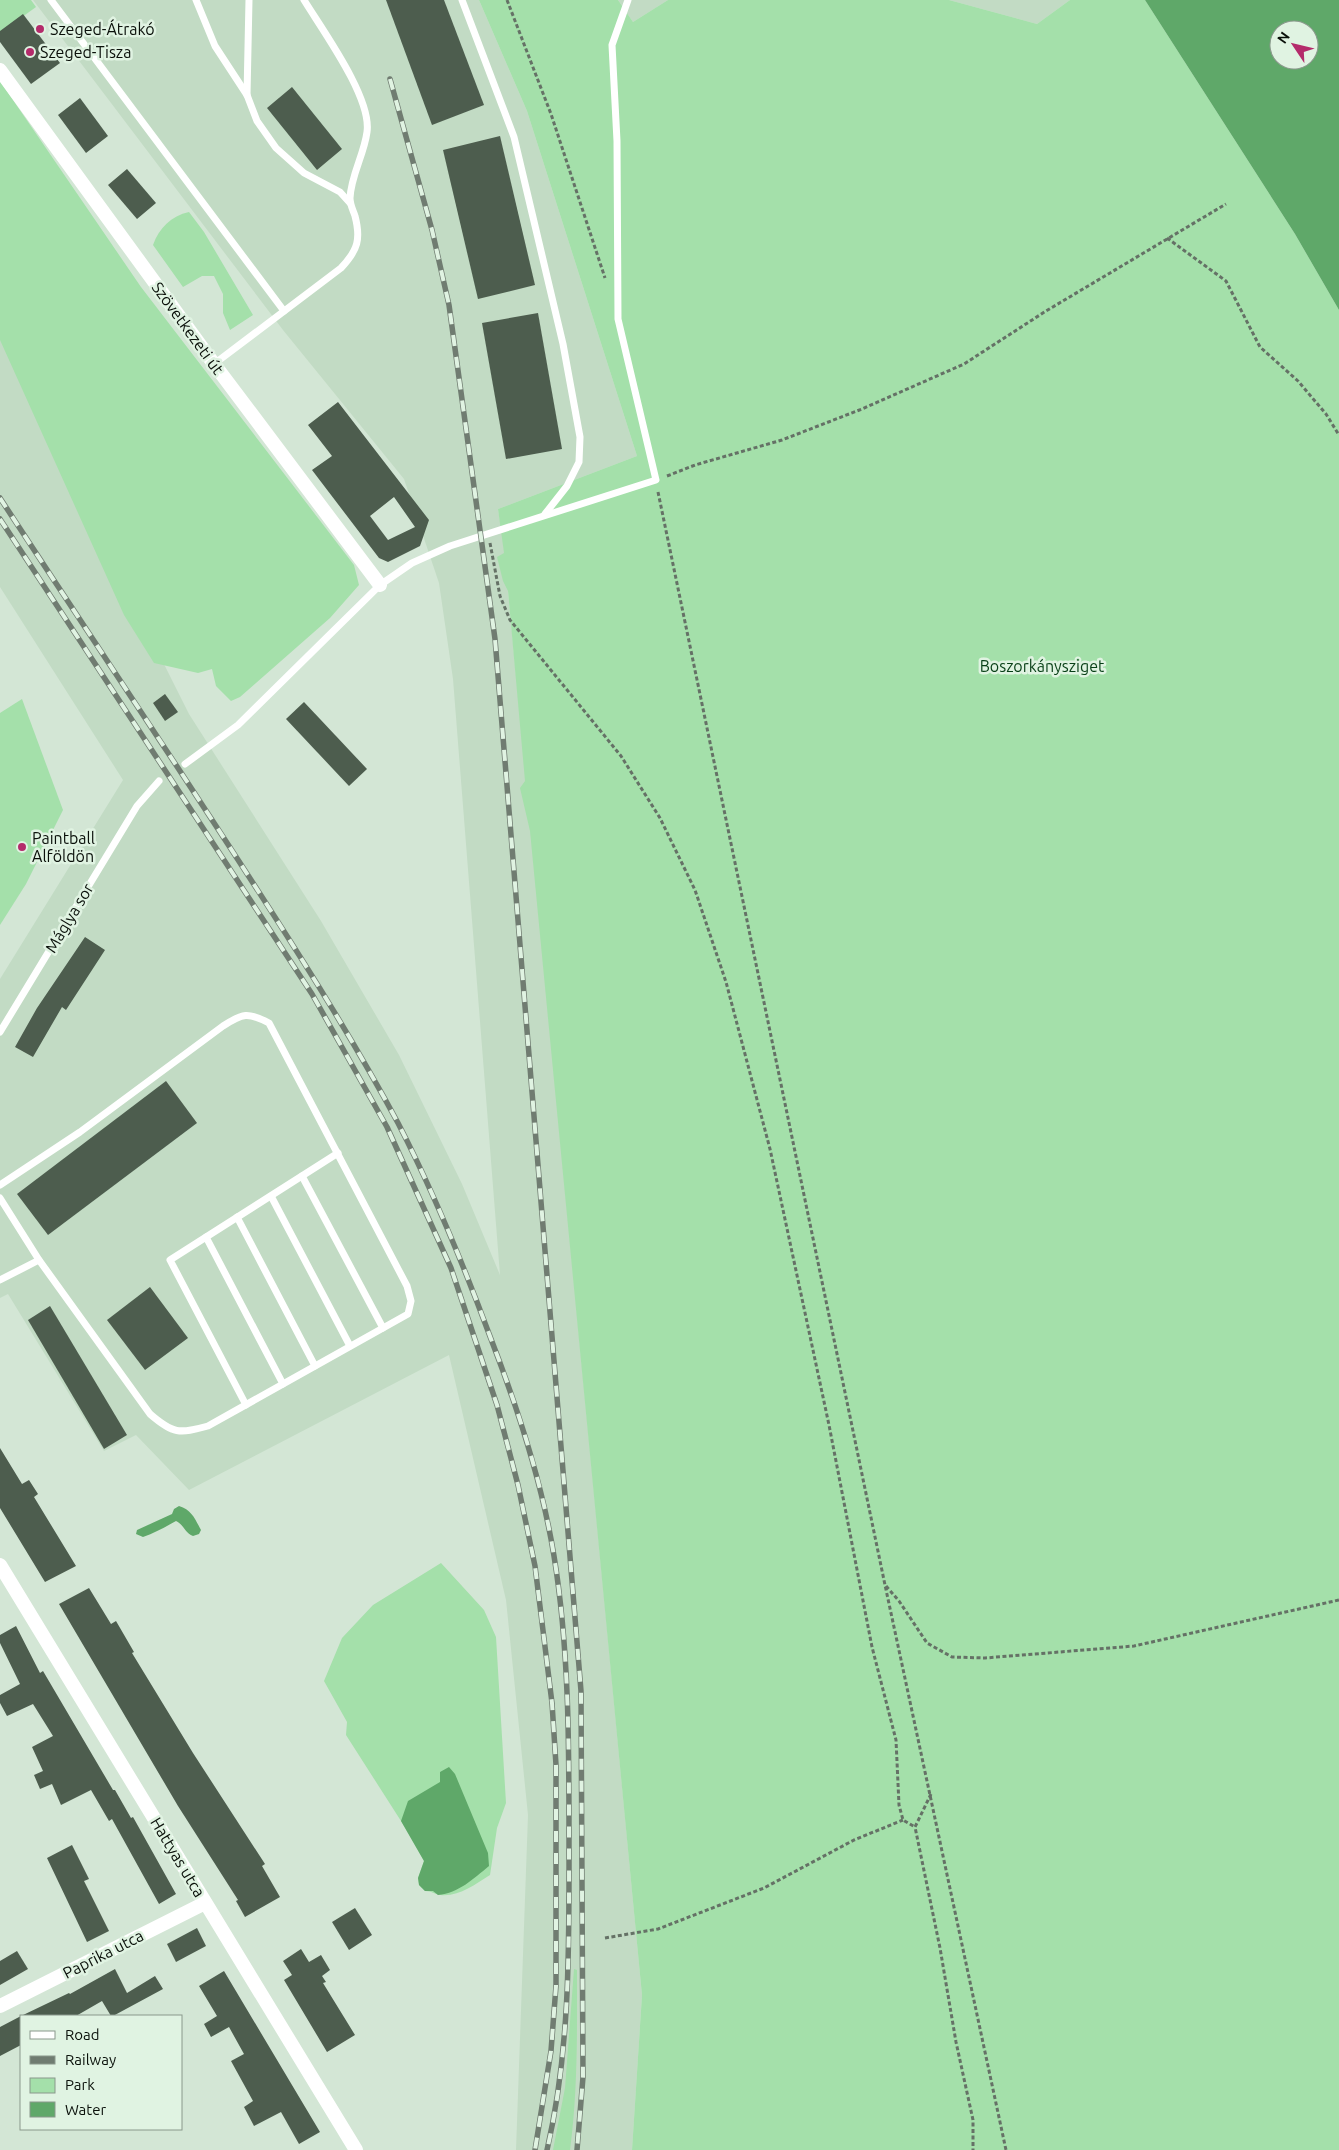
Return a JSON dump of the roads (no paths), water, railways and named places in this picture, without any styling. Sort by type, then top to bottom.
[{"type":"street","name":"Szövetkezeti út","points":[[0,70],[214,364],[380,585]]},
{"type":"street","name":"Hattyas utca","points":[[0,1565],[356,2150]]},
{"type":"street","name":"Paprika utca","points":[[0,2006],[205,1903]]},
{"type":"lane","points":[[51,0],[284,312]]},
{"type":"lane","points":[[196,0],[214,46],[247,95],[257,121],[276,148],[304,173],[340,192],[350,203],[358,228],[356,249],[341,268],[214,364]]},
{"type":"lane","points":[[247,95],[249,0]]},
{"type":"lane","points":[[304,0],[355,84],[368,120],[364,146],[353,179],[350,203]]},
{"type":"lane","points":[[462,0],[514,137],[563,344],[580,437],[579,462],[567,486],[544,515]]},
{"type":"lane","points":[[185,764],[238,725],[380,585],[412,563],[427,555],[488,534],[656,480],[618,319],[617,141],[612,45],[628,0]]},
{"type":"lane","name":"Máglya sor","points":[[0,1032],[137,806],[159,781]]},
{"type":"lane","points":[[0,1185],[80,1132],[223,1026],[238,1016],[253,1014],[269,1023],[408,1286],[411,1301],[408,1314],[208,1426],[183,1433],[164,1426],[150,1414],[39,1260],[0,1198]]},
{"type":"lane","points":[[246,1405],[170,1260],[338,1153]]},
{"type":"lane","points":[[302,1176],[382,1328]]},
{"type":"lane","points":[[271,1196],[350,1346]]},
{"type":"lane","points":[[237,1217],[315,1366]]},
{"type":"lane","points":[[206,1237],[283,1384]]},
{"type":"lane","points":[[0,1280],[39,1260]]},
{"type":"water","points":[[1145,0],[1339,0],[1339,310],[1295,234]]},
{"type":"water","points":[[179,1506],[193,1515],[201,1530],[199,1534],[190,1535],[176,1521],[143,1537],[136,1534],[137,1530],[172,1514],[174,1509]]},
{"type":"water","points":[[449,1767],[455,1774],[488,1853],[489,1866],[459,1888],[446,1894],[438,1895],[433,1891],[425,1891],[419,1885],[418,1878],[424,1861],[401,1821],[408,1801],[440,1782],[440,1772]]},
{"type":"railway","points":[[390,79],[432,230],[449,305],[495,639],[581,1691],[583,2077],[577,2150]]},
{"type":"railway","points":[[0,498],[272,913],[328,1002],[381,1092],[411,1149],[448,1230],[481,1312],[520,1419],[543,1501],[554,1556],[563,1625],[567,1695],[569,1765],[567,1994],[561,2072],[547,2150]]},
{"type":"railway","points":[[0,519],[312,994],[387,1127],[451,1268],[497,1405],[518,1485],[535,1566],[552,1703],[556,1765],[556,1986],[551,2051],[535,2150]]},
{"type":"place","name":"Szeged-Átrakó","points":[[40,29]]},
{"type":"place","name":"Szeged-Tisza","points":[[30,52]]},
{"type":"place","name":"Paintball Alföldön","points":[[22,847]]},
{"type":"park label","name":"Boszorkánysziget","points":[[1042,666]]}]
